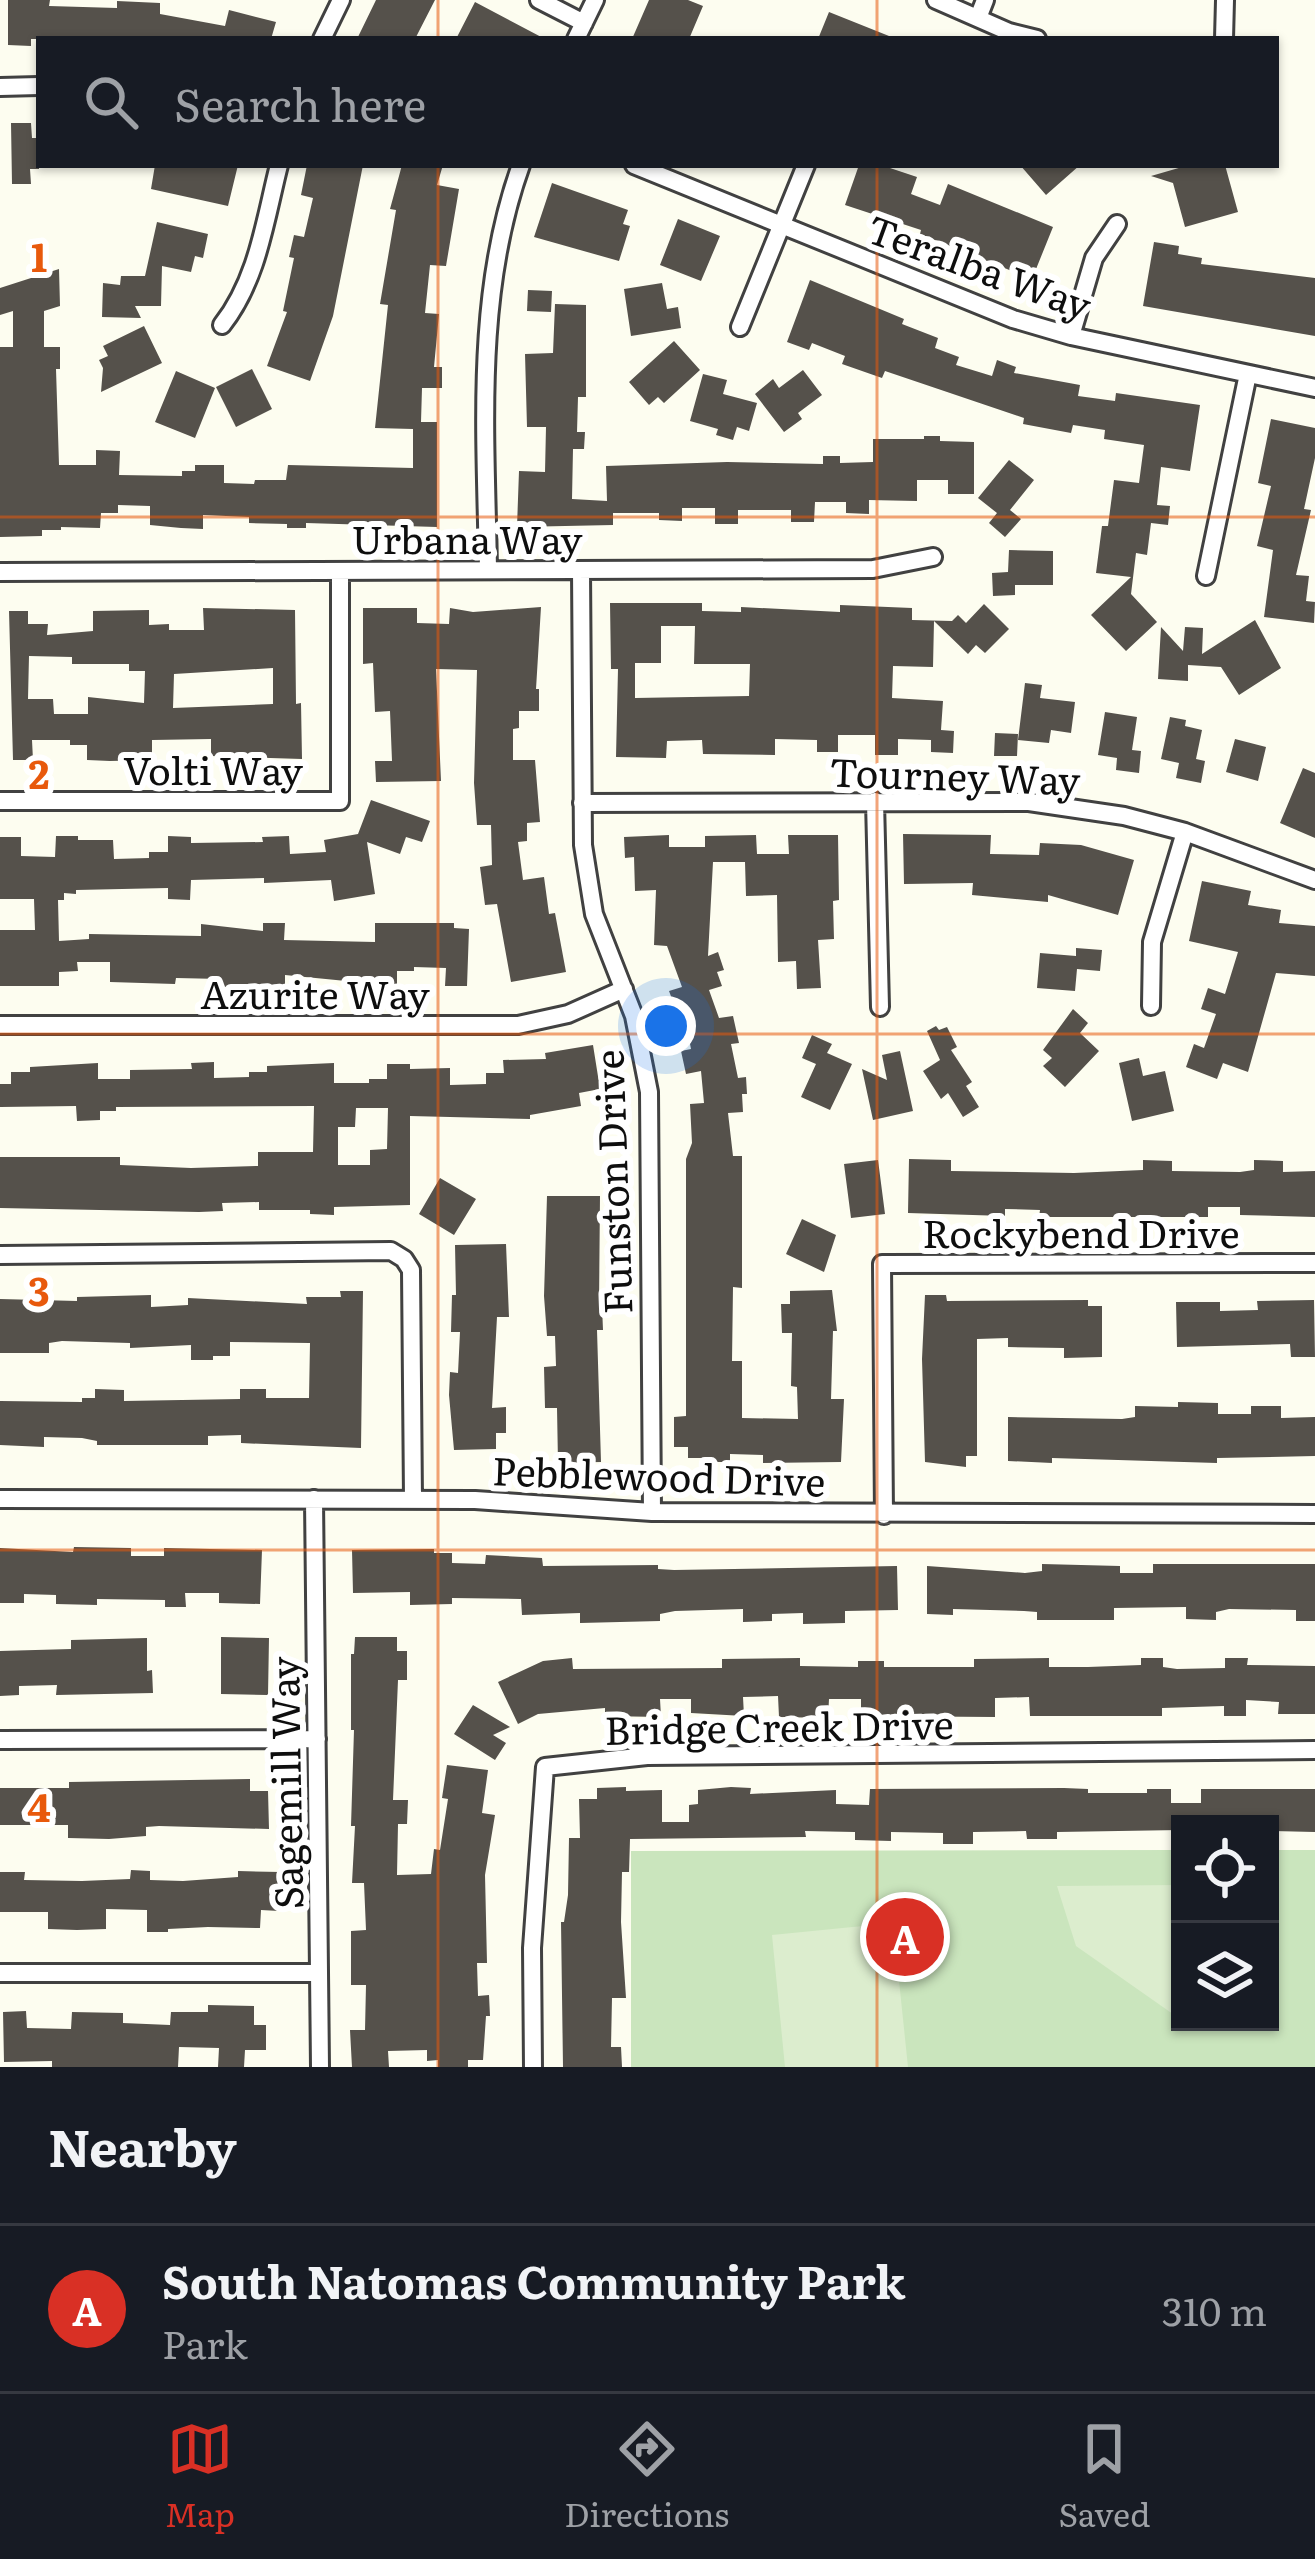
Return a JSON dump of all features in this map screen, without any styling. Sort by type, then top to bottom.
[{"type":"street","points":[[323,36],[341,0]]},
{"type":"street","points":[[539,0],[580,31],[595,0]]},
{"type":"street","points":[[936,0],[1028,36]]},
{"type":"street","points":[[978,19],[985,0]]},
{"type":"street","points":[[1224,36],[1226,0]]},
{"type":"street","points":[[0,86],[36,86]]},
{"type":"street","points":[[222,325],[241,299],[253,270],[278,168]]},
{"type":"street","points":[[488,570],[488,319],[496,252],[519,168]]},
{"type":"street","name":"Teralba Way","points":[[641,168],[955,297],[1071,336],[1315,388]]},
{"type":"street","points":[[740,327],[805,168]]},
{"type":"street","points":[[1071,336],[1094,258],[1117,224]]},
{"type":"street","points":[[1206,576],[1248,374]]},
{"type":"street","name":"Urbana Way","points":[[0,572],[874,568],[933,557]]},
{"type":"street","name":"Funston Drive","points":[[581,570],[583,844],[594,914],[643,1046],[649,1092],[652,1512]]},
{"type":"street","name":"Volti Way","points":[[0,801],[340,800],[340,571]]},
{"type":"street","points":[[875,801],[880,1007]]},
{"type":"street","name":"Tourney Way","points":[[582,803],[1029,802],[1124,816],[1185,832],[1315,880]]},
{"type":"street","points":[[1151,1006],[1152,942],[1185,832]]},
{"type":"street","name":"Azurite Way","points":[[0,1025],[518,1025],[568,1014],[624,989]]},
{"type":"street","points":[[0,1255],[391,1251],[411,1270],[413,1499]]},
{"type":"street","name":"Rockybend Drive","points":[[884,1515],[882,1264],[1315,1263]]},
{"type":"street","name":"Pebblewood Drive","points":[[0,1499],[413,1499],[652,1512],[884,1515],[1315,1514]]},
{"type":"street","name":"Sagemill Way","points":[[314,1499],[320,2067]]},
{"type":"street","points":[[0,1740],[317,1739]]},
{"type":"street","name":"Bridge Creek Drive","points":[[533,2067],[533,1925],[545,1767],[647,1756],[1315,1750]]},
{"type":"street","points":[[0,1973],[319,1972]]},
{"type":"green space","points":[[1171,1850],[1171,2031],[1279,2031],[1279,1850],[1315,1850],[1315,2067],[631,2067],[631,1851]]},
{"type":"green space","points":[[1171,1885],[1171,2013],[1076,1946],[1057,1886]]},
{"type":"green space","points":[[893,1923],[908,2067],[785,2067],[772,1935]]},
{"type":"building","points":[[8,0],[117,8],[117,1],[160,3],[160,14],[225,26],[229,10],[276,22],[272,36],[36,36],[31,46],[8,45]]},
{"type":"building","points":[[376,0],[435,0],[417,36],[358,36]]},
{"type":"building","points":[[649,0],[688,0],[703,6],[690,36],[633,36]]},
{"type":"building","points":[[475,2],[539,36],[458,36]]},
{"type":"building","points":[[829,12],[889,36],[819,36]]},
{"type":"building","points":[[11,123],[31,123],[39,169],[30,169],[31,184],[12,184]]},
{"type":"building","points":[[154,168],[237,168],[228,206],[151,189]]},
{"type":"building","points":[[306,168],[362,168],[333,316],[310,381],[267,366],[287,312],[283,311],[294,235],[304,237],[313,198],[301,195]]},
{"type":"building","points":[[401,168],[442,168],[437,185],[459,189],[446,266],[430,265],[425,313],[439,314],[434,367],[442,367],[442,388],[422,388],[421,422],[437,422],[437,527],[306,523],[306,528],[287,528],[287,524],[249,523],[249,517],[203,515],[203,529],[181,528],[150,525],[150,506],[118,505],[118,513],[101,513],[100,528],[61,527],[42,530],[42,536],[0,537],[0,347],[13,347],[13,311],[0,315],[0,288],[59,269],[60,306],[44,311],[44,347],[60,347],[60,369],[56,369],[59,465],[96,465],[96,450],[120,451],[119,475],[182,476],[182,471],[195,471],[195,465],[224,465],[224,483],[254,484],[255,480],[286,480],[288,465],[413,468],[413,429],[375,428],[388,305],[380,304],[396,210],[390,209]]},
{"type":"building","points":[[858,168],[890,168],[917,177],[911,194],[940,205],[948,184],[1053,227],[1032,279],[920,234],[921,230],[845,205]]},
{"type":"building","points":[[1023,168],[1077,168],[1046,195]]},
{"type":"building","points":[[1179,168],[1226,168],[1238,212],[1185,227],[1173,183],[1151,176]]},
{"type":"building","points":[[552,183],[628,210],[623,224],[630,226],[619,261],[534,237]]},
{"type":"building","points":[[678,219],[720,236],[701,281],[660,265]]},
{"type":"building","points":[[157,222],[208,234],[203,258],[195,256],[191,272],[162,266],[161,306],[135,306],[141,318],[102,317],[103,283],[120,285],[121,276],[145,276]]},
{"type":"building","points":[[1154,242],[1179,246],[1178,254],[1202,258],[1201,264],[1315,278],[1315,336],[1143,306]]},
{"type":"building","points":[[810,280],[938,338],[935,348],[959,357],[956,365],[992,376],[997,360],[1016,367],[1014,373],[1080,385],[1078,396],[1115,401],[1116,393],[1200,405],[1190,471],[1161,467],[1157,505],[1170,506],[1168,525],[1151,523],[1147,555],[1136,553],[1131,594],[1157,622],[1126,651],[1091,615],[1131,577],[1096,573],[1114,480],[1139,483],[1144,445],[1104,439],[1105,430],[1073,425],[1071,433],[1023,424],[1024,418],[885,371],[882,378],[842,364],[845,356],[812,343],[809,350],[787,342]]},
{"type":"building","points":[[662,283],[667,309],[678,307],[681,328],[631,336],[624,289]]},
{"type":"building","points":[[528,290],[552,291],[551,312],[527,311]]},
{"type":"building","points":[[555,304],[586,305],[586,397],[578,397],[577,432],[585,432],[584,449],[573,449],[572,499],[607,501],[606,466],[823,464],[823,456],[840,456],[840,463],[873,462],[873,439],[924,436],[974,442],[974,494],[948,494],[948,480],[917,480],[917,501],[869,500],[869,514],[846,513],[846,502],[815,502],[814,522],[791,522],[791,510],[738,510],[738,524],[715,524],[715,508],[682,508],[682,521],[659,520],[659,513],[613,513],[613,525],[517,527],[519,471],[545,472],[546,427],[527,427],[525,354],[553,353]]},
{"type":"building","points":[[144,326],[162,363],[101,392],[99,360],[108,356],[103,346]]},
{"type":"building","points":[[674,341],[700,370],[664,403],[658,397],[649,405],[629,382]]},
{"type":"building","points":[[252,369],[272,409],[236,427],[216,387]]},
{"type":"building","points":[[803,370],[822,395],[798,413],[802,419],[784,432],[755,394],[773,379],[779,388]]},
{"type":"building","points":[[176,371],[215,388],[195,438],[155,422]]},
{"type":"building","points":[[703,374],[727,380],[723,394],[757,403],[749,431],[737,427],[733,440],[716,435],[718,429],[690,421]]},
{"type":"building","points":[[1271,419],[1315,428],[1315,458],[1304,509],[1311,510],[1296,575],[1309,576],[1306,601],[1315,602],[1314,623],[1264,617],[1273,550],[1257,546],[1271,486],[1258,483]]},
{"type":"building","points":[[1009,460],[1034,480],[1010,510],[1021,519],[1005,537],[989,523],[997,513],[978,498]]},
{"type":"building","points":[[1009,550],[1053,551],[1053,585],[1015,585],[1015,595],[993,596],[992,573],[1008,572]]},
{"type":"building","points":[[610,603],[702,603],[702,611],[741,612],[741,607],[840,612],[840,605],[912,608],[912,620],[952,621],[958,615],[966,623],[984,604],[1009,629],[985,653],[976,645],[968,654],[934,621],[933,667],[893,666],[892,698],[943,701],[941,730],[954,731],[953,753],[931,752],[931,740],[898,739],[898,755],[875,755],[875,735],[838,735],[838,752],[817,752],[817,740],[775,739],[775,755],[703,754],[702,740],[667,741],[666,758],[616,757],[618,669],[611,669]],"holes":[[[661,626],[695,626],[694,664],[750,664],[749,696],[635,698],[635,663],[661,663]]]},
{"type":"building","points":[[541,607],[539,711],[519,711],[519,728],[513,729],[513,760],[535,760],[540,822],[527,823],[527,841],[518,842],[523,880],[544,877],[566,972],[511,982],[497,904],[485,905],[480,867],[492,865],[491,825],[477,825],[477,670],[436,669],[441,781],[376,782],[375,761],[392,761],[390,711],[375,712],[373,663],[363,664],[363,608],[417,608],[417,623],[449,624],[450,608],[473,612]]},
{"type":"building","points":[[203,608],[295,610],[302,759],[211,756],[211,739],[152,740],[152,760],[110,761],[87,760],[87,745],[70,745],[70,740],[32,740],[33,760],[13,760],[9,611],[28,611],[28,624],[48,624],[47,635],[93,631],[93,611],[149,610],[149,625],[204,630]],"holes":[[[29,656],[72,657],[72,664],[129,664],[129,671],[145,671],[144,703],[88,697],[88,714],[54,714],[53,699],[28,699]],[[273,668],[273,704],[173,708],[174,674]]]},
{"type":"building","points":[[1255,620],[1281,668],[1239,695],[1221,667],[1188,665],[1188,681],[1158,679],[1161,627],[1183,651],[1185,627],[1203,628],[1202,654]]},
{"type":"building","points":[[1025,683],[1042,685],[1040,698],[1075,702],[1071,733],[1051,730],[1049,743],[1018,740]]},
{"type":"building","points":[[1105,712],[1137,717],[1132,750],[1141,751],[1139,773],[1116,770],[1117,758],[1098,755]]},
{"type":"building","points":[[1170,717],[1202,730],[1196,759],[1205,761],[1201,783],[1176,778],[1179,763],[1161,759]]},
{"type":"building","points":[[995,733],[1018,734],[1017,756],[994,756]]},
{"type":"building","points":[[1235,739],[1266,747],[1258,781],[1226,772]]},
{"type":"building","points":[[1303,768],[1315,773],[1315,838],[1280,823]]},
{"type":"building","points":[[371,800],[430,821],[422,842],[406,837],[400,854],[367,842],[375,894],[334,901],[331,880],[264,883],[264,878],[191,880],[190,900],[168,899],[168,888],[76,890],[58,900],[59,941],[89,939],[89,934],[201,936],[201,924],[263,931],[263,923],[285,923],[284,940],[375,942],[375,923],[454,923],[454,928],[469,929],[467,986],[445,986],[446,968],[414,967],[414,971],[397,971],[397,986],[285,975],[285,986],[221,987],[221,979],[176,978],[175,984],[110,982],[110,962],[77,962],[78,971],[59,972],[59,986],[0,986],[0,930],[35,930],[34,899],[0,899],[0,837],[21,837],[21,856],[55,857],[56,836],[113,840],[114,859],[168,852],[168,836],[191,837],[191,843],[263,842],[262,837],[289,836],[290,854],[326,852],[324,840],[358,834]]},
{"type":"building","points":[[903,834],[991,835],[990,854],[1039,855],[1040,843],[1081,845],[1134,860],[1118,915],[1048,895],[1048,902],[972,895],[973,883],[904,884]]},
{"type":"building","points":[[669,835],[669,847],[705,847],[705,836],[756,835],[757,854],[789,854],[788,835],[838,835],[834,939],[818,940],[821,988],[797,989],[796,961],[778,962],[777,895],[746,896],[745,862],[713,862],[708,956],[718,952],[724,970],[717,972],[722,986],[709,990],[719,1018],[733,1016],[739,1043],[731,1044],[738,1078],[746,1077],[743,1112],[728,1113],[733,1156],[742,1156],[742,1288],[733,1287],[732,1361],[742,1361],[742,1418],[798,1419],[797,1387],[791,1386],[792,1333],[782,1333],[781,1304],[790,1304],[790,1291],[832,1290],[837,1331],[833,1331],[831,1399],[844,1399],[841,1462],[763,1463],[763,1455],[730,1454],[730,1462],[705,1462],[705,1458],[688,1458],[688,1447],[674,1447],[674,1417],[686,1416],[690,1104],[704,1103],[701,1071],[686,1074],[681,1051],[691,1049],[684,1013],[678,1015],[669,991],[682,987],[667,946],[654,945],[656,890],[635,891],[634,857],[625,858],[624,837]]},
{"type":"building","points":[[1202,881],[1251,891],[1248,905],[1281,910],[1279,923],[1315,926],[1315,976],[1276,973],[1248,1072],[1223,1063],[1217,1079],[1186,1067],[1194,1044],[1204,1048],[1216,1014],[1201,1009],[1208,988],[1225,994],[1238,952],[1189,941]]},
{"type":"building","points":[[1076,948],[1102,950],[1100,971],[1077,969],[1075,991],[1037,988],[1040,953],[1076,956]]},
{"type":"building","points":[[1073,1009],[1088,1023],[1080,1033],[1099,1051],[1065,1087],[1043,1066],[1052,1058],[1043,1050]]},
{"type":"building","points":[[936,1026],[939,1030],[947,1027],[957,1047],[951,1050],[972,1082],[966,1086],[979,1107],[963,1117],[948,1093],[941,1099],[923,1071],[940,1060],[927,1031]]},
{"type":"building","points":[[812,1035],[832,1044],[827,1053],[852,1064],[830,1110],[801,1097],[816,1064],[802,1058]]},
{"type":"building","points":[[593,1045],[600,1089],[579,1093],[581,1106],[530,1115],[530,1119],[410,1116],[410,1205],[334,1207],[334,1215],[259,1210],[259,1202],[222,1203],[223,1211],[199,1212],[0,1208],[0,1157],[120,1157],[120,1165],[191,1168],[258,1166],[258,1152],[313,1152],[314,1106],[116,1107],[116,1111],[100,1111],[100,1120],[77,1121],[76,1106],[0,1107],[0,1084],[11,1084],[11,1072],[98,1063],[98,1079],[130,1079],[130,1070],[192,1069],[191,1063],[214,1062],[214,1078],[249,1077],[249,1072],[267,1072],[267,1066],[334,1063],[334,1083],[369,1083],[369,1079],[387,1079],[387,1064],[410,1064],[410,1069],[450,1068],[450,1085],[486,1084],[486,1073],[504,1073],[503,1060],[546,1059],[545,1053]],"holes":[[[356,1108],[388,1108],[387,1149],[370,1150],[370,1165],[338,1165],[338,1127],[355,1127]]]},
{"type":"building","points":[[900,1051],[913,1111],[873,1120],[862,1069],[887,1080],[882,1055]]},
{"type":"building","points":[[1139,1058],[1143,1076],[1165,1071],[1174,1111],[1132,1121],[1119,1063]]},
{"type":"building","points":[[909,1159],[951,1160],[951,1171],[1074,1173],[1143,1170],[1143,1160],[1172,1161],[1172,1171],[1240,1172],[1254,1170],[1254,1160],[1283,1161],[1283,1172],[1315,1171],[1315,1217],[1240,1215],[1240,1207],[1208,1207],[1208,1217],[1039,1217],[1040,1210],[1005,1209],[1005,1216],[908,1213]]},
{"type":"building","points":[[878,1160],[885,1214],[851,1218],[844,1164]]},
{"type":"building","points":[[440,1178],[476,1199],[454,1235],[419,1214]]},
{"type":"building","points":[[547,1196],[600,1196],[601,1462],[558,1463],[557,1408],[545,1408],[544,1367],[556,1366],[555,1336],[547,1336],[544,1296]]},
{"type":"building","points":[[802,1219],[836,1235],[824,1272],[786,1254]]},
{"type":"building","points":[[506,1244],[509,1317],[497,1317],[492,1408],[506,1407],[506,1433],[496,1433],[496,1449],[454,1450],[450,1372],[458,1373],[460,1332],[451,1332],[455,1245]]},
{"type":"building","points":[[340,1291],[363,1291],[361,1448],[241,1443],[241,1435],[208,1436],[208,1445],[97,1445],[97,1441],[82,1438],[44,1437],[44,1447],[0,1445],[0,1401],[82,1402],[82,1398],[95,1398],[95,1389],[124,1390],[124,1401],[240,1399],[240,1389],[266,1389],[266,1398],[309,1398],[310,1343],[230,1342],[230,1356],[213,1356],[213,1360],[191,1360],[191,1345],[130,1348],[130,1343],[62,1341],[49,1343],[49,1353],[0,1353],[0,1299],[77,1301],[77,1297],[151,1295],[151,1307],[188,1305],[188,1298],[307,1304],[306,1297],[341,1297]]},
{"type":"building","points":[[925,1295],[946,1295],[947,1301],[1088,1300],[1088,1306],[1102,1306],[1102,1357],[1064,1358],[1064,1348],[1008,1347],[1008,1338],[977,1339],[977,1456],[966,1456],[966,1467],[925,1462]]},
{"type":"building","points":[[1314,1300],[1315,1357],[1291,1357],[1290,1344],[1177,1347],[1176,1302],[1220,1302],[1220,1311],[1258,1310],[1257,1301]]},
{"type":"building","points":[[1178,1402],[1218,1403],[1218,1414],[1251,1414],[1251,1406],[1281,1406],[1281,1418],[1315,1417],[1315,1456],[1217,1458],[1217,1463],[1008,1461],[1008,1417],[1122,1419],[1135,1417],[1135,1406],[1178,1407]]},
{"type":"building","points":[[74,1547],[131,1548],[131,1556],[164,1556],[164,1548],[262,1550],[260,1604],[219,1603],[219,1593],[185,1593],[186,1607],[165,1607],[165,1600],[56,1604],[56,1595],[24,1594],[24,1603],[0,1603],[0,1548],[73,1552]]},
{"type":"building","points":[[434,1549],[434,1553],[452,1553],[452,1563],[485,1564],[486,1555],[542,1558],[543,1566],[658,1565],[658,1569],[674,1570],[897,1566],[898,1610],[845,1611],[845,1623],[803,1624],[803,1613],[772,1614],[772,1621],[743,1622],[743,1609],[675,1611],[660,1614],[660,1621],[580,1623],[580,1613],[522,1615],[521,1599],[452,1598],[452,1604],[410,1605],[410,1592],[353,1593],[352,1550]]},
{"type":"building","points":[[1042,1564],[1120,1566],[1120,1573],[1153,1573],[1153,1564],[1315,1564],[1315,1621],[1296,1621],[1296,1610],[1229,1609],[1216,1612],[1216,1620],[1186,1619],[1186,1607],[1114,1608],[1114,1620],[1037,1620],[1037,1612],[1024,1611],[953,1609],[953,1615],[927,1614],[927,1566],[1025,1573],[1042,1571]]},
{"type":"building","points":[[221,1637],[269,1638],[268,1695],[221,1694]]},
{"type":"building","points":[[355,1637],[397,1637],[397,1651],[407,1651],[407,1680],[398,1680],[393,1800],[408,1800],[407,1824],[398,1824],[397,1875],[431,1874],[448,1799],[442,1798],[447,1765],[488,1770],[482,1813],[495,1815],[485,1875],[487,1963],[477,1963],[478,1996],[489,1995],[490,2016],[486,2016],[483,2060],[468,2060],[468,2067],[438,2067],[438,2060],[427,2061],[427,2050],[388,2051],[389,2067],[352,2067],[350,2030],[365,2030],[366,1985],[351,1985],[351,1931],[366,1930],[364,1883],[352,1883],[351,1654]]},
{"type":"building","points":[[147,1638],[153,1693],[56,1695],[57,1685],[19,1686],[19,1695],[0,1696],[0,1651],[71,1649],[71,1640]]},
{"type":"building","points":[[572,1658],[573,1669],[722,1668],[722,1659],[800,1658],[800,1666],[858,1667],[858,1661],[884,1661],[884,1667],[974,1667],[974,1659],[1049,1658],[1049,1667],[1088,1667],[1141,1665],[1141,1658],[1163,1658],[1163,1667],[1177,1669],[1225,1668],[1225,1658],[1248,1658],[1247,1665],[1315,1666],[1315,1714],[1278,1714],[1279,1702],[1246,1700],[1246,1716],[1224,1716],[1224,1706],[1162,1708],[1162,1716],[1030,1716],[1029,1697],[995,1698],[995,1717],[861,1716],[861,1699],[829,1699],[828,1718],[779,1717],[778,1696],[743,1697],[744,1716],[691,1713],[691,1699],[660,1699],[661,1717],[605,1716],[605,1708],[538,1714],[518,1724],[498,1682],[543,1661]]},
{"type":"building","points":[[473,1705],[510,1727],[493,1735],[506,1743],[495,1760],[454,1734]]},
{"type":"building","points":[[250,1779],[250,1791],[268,1791],[269,1829],[159,1826],[146,1827],[146,1836],[109,1839],[68,1838],[68,1825],[0,1825],[0,1788]]},
{"type":"building","points":[[731,1787],[751,1788],[750,1794],[836,1790],[836,1804],[869,1805],[870,1789],[1064,1788],[1147,1793],[1147,1789],[1171,1789],[1171,1803],[1201,1803],[1201,1789],[1315,1789],[1315,1832],[1279,1831],[1279,1815],[1171,1815],[1171,1830],[1057,1832],[1057,1839],[1027,1839],[1026,1831],[973,1832],[973,1844],[943,1844],[943,1833],[891,1832],[891,1841],[855,1840],[855,1832],[805,1831],[806,1837],[630,1839],[629,1872],[622,1872],[626,1998],[612,1998],[611,2047],[621,2047],[622,2067],[563,2067],[561,1922],[568,1895],[569,1838],[580,1838],[579,1799],[597,1799],[597,1788],[662,1790],[662,1822],[689,1822],[689,1805],[698,1804],[698,1790]]},
{"type":"building","points":[[131,1870],[150,1871],[150,1880],[183,1881],[238,1877],[238,1871],[280,1872],[279,1911],[261,1910],[260,1928],[168,1932],[147,1932],[147,1910],[106,1909],[106,1929],[77,1930],[48,1929],[48,1912],[0,1912],[0,1872],[25,1872],[24,1880],[82,1881],[130,1879]]},
{"type":"building","points":[[208,2005],[254,2006],[254,2025],[266,2025],[266,2050],[245,2050],[244,2067],[218,2067],[219,2048],[179,2047],[178,2067],[52,2067],[52,2061],[4,2062],[3,2012],[26,2011],[27,2028],[71,2029],[72,2012],[123,2013],[123,2023],[170,2025],[171,2012],[208,2012]]},
{"type":"place","name":"South Natomas Community Park","points":[[905,1937]]}]
